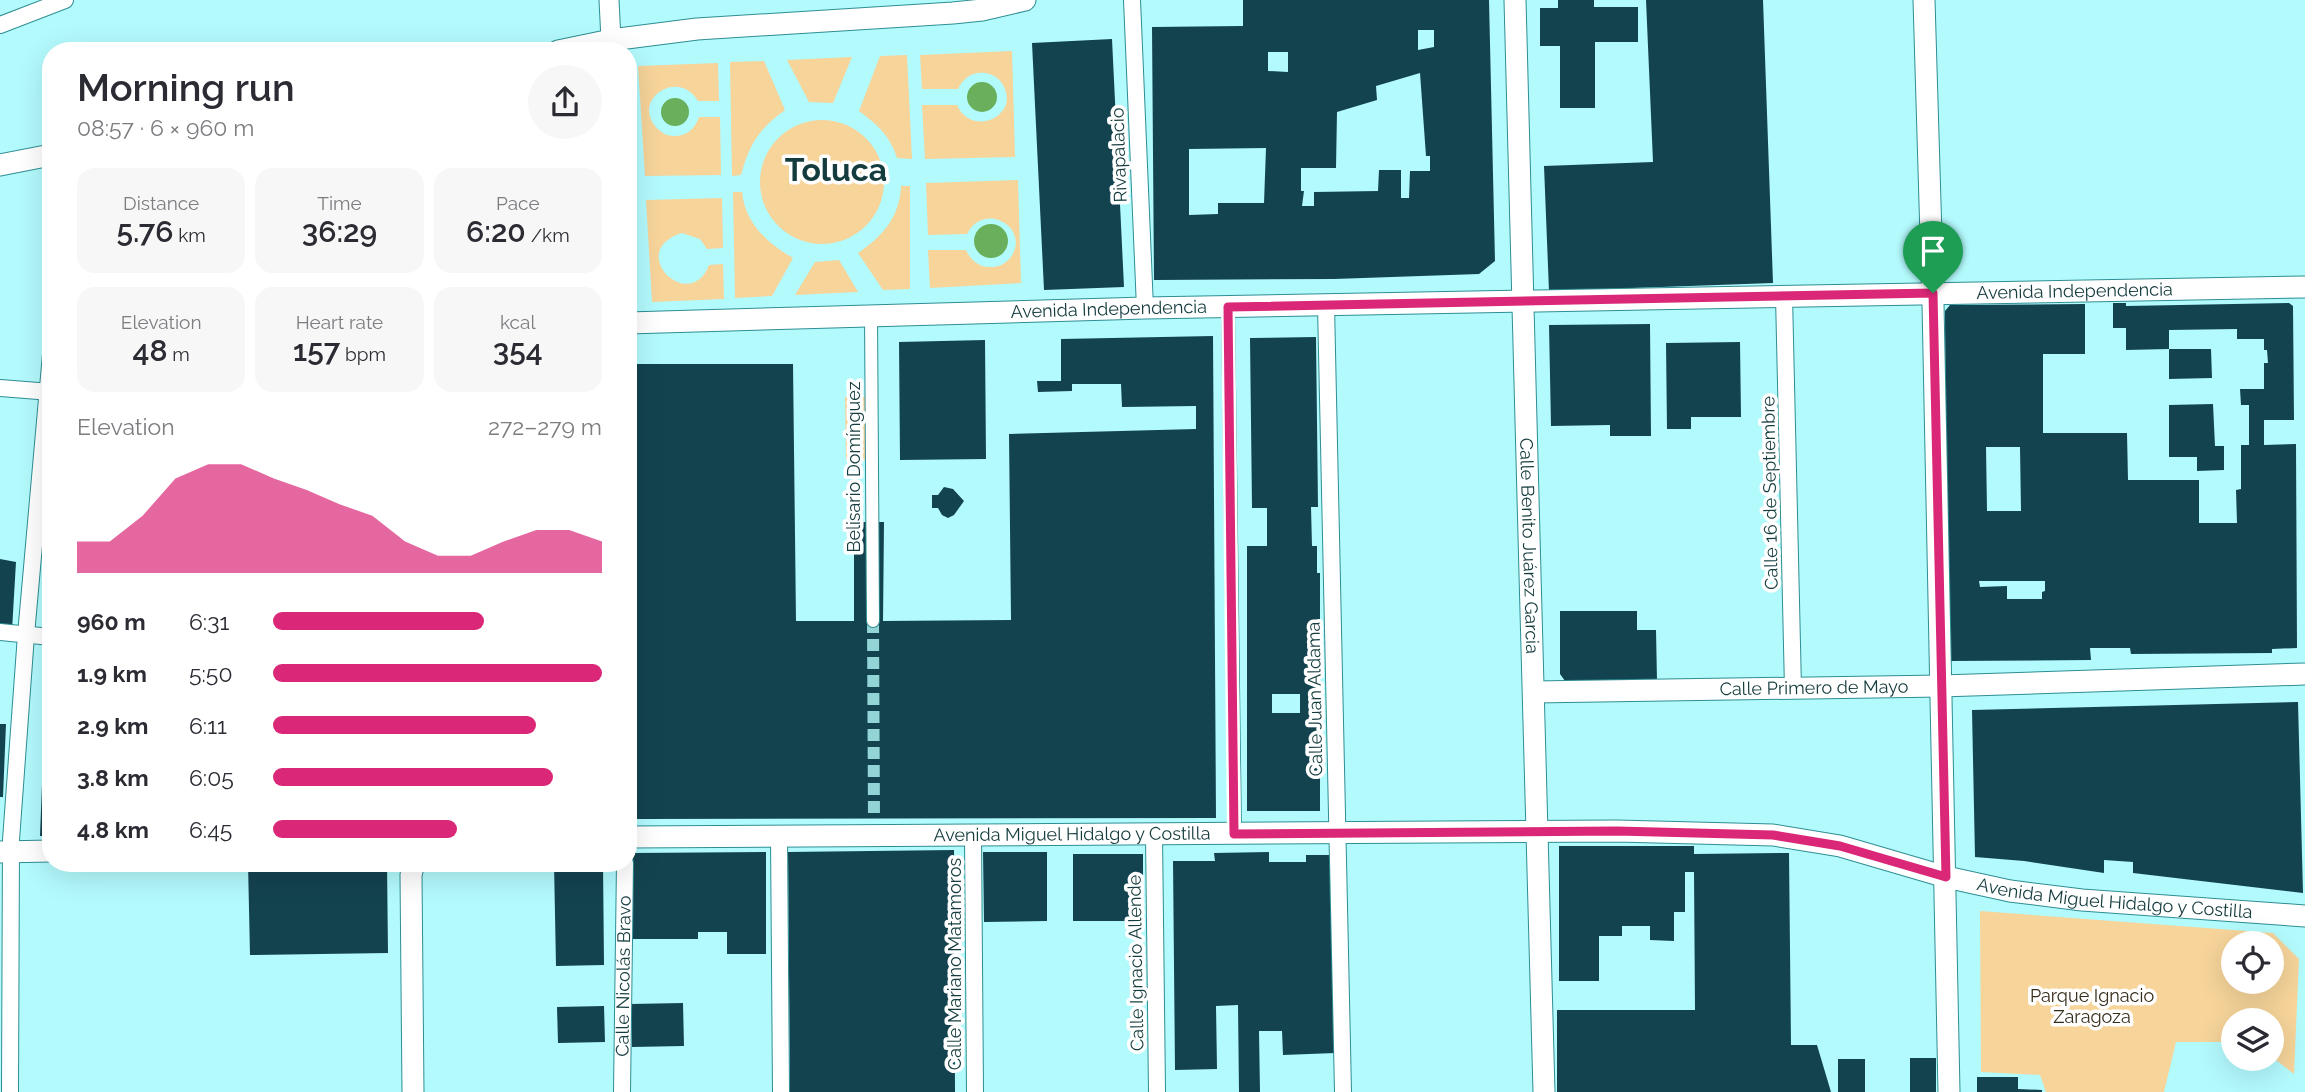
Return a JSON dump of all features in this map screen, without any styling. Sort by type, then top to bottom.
[{"type":"main road","points":[[628,42],[697,29],[921,7],[982,10],[1025,0]]},
{"type":"main road","name":"Calle Benito Juárez Garcia","points":[[1515,0],[1544,1092]]},
{"type":"main road","points":[[1924,0],[1933,293],[1949,1092]]},
{"type":"main road","points":[[0,165],[42,157]]},
{"type":"main road","name":"Avenida Independencia","points":[[637,323],[1145,308],[2305,287]]},
{"type":"main road","name":"Calle Primero de Mayo","points":[[1534,692],[1941,686],[2305,674]]},
{"type":"main road","name":"Avenida Miguel Hidalgo y Costilla","points":[[637,837],[779,836],[874,830],[973,835],[1617,831],[1773,835],[1840,846],[1946,877],[2010,891],[2082,900],[2305,916]]},
{"type":"main road","points":[[5,852],[42,851]]},
{"type":"main road","points":[[412,872],[413,1092]]},
{"type":"street","points":[[0,25],[65,0]]},
{"type":"street","points":[[609,0],[612,42]]},
{"type":"street","name":"Rivapalacio","points":[[1132,0],[1145,308]]},
{"type":"street","name":"Calle 16 de Septiembre","points":[[1784,296],[1793,689]]},
{"type":"street","name":"Calle Juan Aldama","points":[[1326,305],[1343,1092]]},
{"type":"street","points":[[1228,307],[1234,834]]},
{"type":"street","name":"Belisario Domínguez","points":[[871,314],[873,621]]},
{"type":"street","points":[[0,388],[42,391]]},
{"type":"street","points":[[10,1092],[5,852],[42,466]]},
{"type":"street","points":[[0,632],[42,636]]},
{"type":"street","name":"Calle Ignacio Allende","points":[[1154,834],[1157,1092]]},
{"type":"street","name":"Calle Mariano Matamoros","points":[[973,835],[975,1092]]},
{"type":"street","points":[[779,836],[781,1092]]},
{"type":"street","name":"Calle Nicolás Bravo","points":[[622,1092],[625,872]]},
{"type":"green space","points":[[1012,51],[1015,157],[925,159],[922,105],[957,105],[964,115],[982,121],[1000,114],[1007,96],[1000,80],[985,73],[969,76],[958,89],[922,89],[920,55]]},
{"type":"green space","points":[[907,55],[912,159],[897,158],[882,132],[859,111],[880,56]]},
{"type":"green space","points":[[852,57],[833,103],[809,102],[787,60]]},
{"type":"green space","points":[[764,61],[785,110],[756,138],[741,175],[732,176],[730,62]]},
{"type":"green space","points":[[718,63],[719,101],[698,101],[690,91],[670,87],[654,98],[650,106],[650,116],[659,130],[674,136],[690,131],[699,117],[720,117],[721,175],[645,176],[638,66]]},
{"type":"green space","points":[[822,120],[846,125],[866,138],[879,158],[884,182],[879,206],[866,226],[846,239],[822,244],[798,239],[778,226],[765,206],[760,182],[765,158],[778,138],[798,125]]},
{"type":"green space","points":[[1018,180],[1021,283],[930,288],[928,250],[966,250],[976,263],[992,267],[1007,261],[1016,246],[1015,236],[1010,228],[994,219],[984,219],[975,224],[967,234],[928,235],[926,183]]},
{"type":"green space","points":[[901,186],[910,186],[910,289],[883,290],[858,253],[888,225],[897,207]]},
{"type":"green space","points":[[733,192],[742,192],[753,223],[766,239],[793,258],[772,296],[735,298]]},
{"type":"green space","points":[[722,198],[723,248],[707,249],[700,239],[682,233],[666,242],[659,253],[660,264],[677,282],[689,284],[700,279],[709,265],[723,264],[724,299],[652,302],[646,200]]},
{"type":"green space","points":[[839,260],[858,292],[795,295],[815,262]]},
{"type":"green space","points":[[845,397],[867,397],[867,460],[846,460]]},
{"type":"green space","name":"Parque Ignacio Zaragoza","points":[[1980,911],[2246,931],[2221,931],[2221,994],[2284,994],[2284,944],[2299,959],[2294,1074],[2284,1066],[2284,1008],[2221,1008],[2221,1042],[2176,1042],[2164,1092],[2046,1092],[2040,1075],[1981,1072]]},
{"type":"shaded area","points":[[982,82],[993,86],[997,97],[993,108],[982,112],[971,108],[967,97],[971,86]]},
{"type":"shaded area","points":[[675,98],[685,102],[689,112],[685,122],[675,126],[665,122],[661,112],[665,102]]},
{"type":"shaded area","points":[[991,224],[1003,229],[1008,241],[1003,253],[991,258],[979,253],[974,241],[979,229]]},
{"type":"building","points":[[1243,0],[1489,0],[1495,261],[1479,274],[1334,279],[1154,280],[1152,27],[1243,26]],"holes":[[[1418,30],[1434,30],[1434,47],[1418,50]],[[1268,52],[1288,52],[1288,72],[1268,71]],[[1420,73],[1426,156],[1430,156],[1430,171],[1410,171],[1409,198],[1401,198],[1401,170],[1379,170],[1378,191],[1314,192],[1314,206],[1302,206],[1304,191],[1301,191],[1301,168],[1336,168],[1337,112],[1377,100],[1376,86]],[[1266,148],[1264,203],[1218,203],[1218,214],[1189,215],[1189,149]]]},
{"type":"building","points":[[1558,0],[1594,0],[1594,7],[1638,7],[1638,42],[1595,42],[1595,108],[1560,108],[1560,46],[1540,46],[1540,8],[1558,8]]},
{"type":"building","points":[[1646,0],[1763,0],[1773,283],[1549,291],[1544,166],[1653,162]]},
{"type":"building","points":[[1112,39],[1124,287],[1044,290],[1032,43]]},
{"type":"building","points":[[2113,303],[2126,303],[2126,306],[2289,303],[2293,306],[2294,420],[2264,420],[2264,445],[2296,444],[2297,648],[2272,649],[2272,653],[2131,654],[2130,648],[2090,648],[2091,660],[1947,661],[1945,311],[1950,305],[2085,304],[2085,354],[2043,354],[2043,433],[2127,433],[2128,480],[2199,480],[2199,523],[2237,523],[2236,490],[2241,489],[2241,445],[2249,445],[2249,405],[2241,405],[2240,389],[2264,389],[2264,363],[2268,363],[2264,339],[2237,339],[2237,329],[2169,330],[2169,349],[2126,350],[2126,328],[2113,328]],"holes":[[[1986,447],[2020,447],[2021,511],[1987,511]],[[1979,581],[2045,581],[2045,591],[2042,592],[2042,599],[2007,599],[2007,586],[1980,587]]]},
{"type":"building","points":[[1650,324],[1651,436],[1610,436],[1610,425],[1551,426],[1549,325]]},
{"type":"building","points":[[1213,336],[1216,818],[637,819],[637,364],[793,364],[796,621],[854,621],[854,522],[884,522],[883,621],[1011,620],[1009,434],[1196,429],[1196,406],[1122,407],[1121,384],[1072,384],[1072,391],[1038,392],[1037,381],[1061,381],[1061,339]]},
{"type":"building","points":[[1316,337],[1318,507],[1311,507],[1312,546],[1317,546],[1317,573],[1320,573],[1320,811],[1247,811],[1247,546],[1267,546],[1267,508],[1252,508],[1250,338]],"holes":[[[1272,694],[1300,694],[1300,713],[1272,713]]]},
{"type":"building","points":[[985,340],[986,459],[900,460],[899,342]]},
{"type":"building","points":[[1740,342],[1741,417],[1691,417],[1691,429],[1667,429],[1666,343]]},
{"type":"building","points":[[2169,349],[2211,349],[2212,378],[2169,379]]},
{"type":"building","points":[[2213,404],[2215,446],[2224,446],[2224,470],[2197,471],[2197,457],[2169,457],[2169,405]]},
{"type":"building","points":[[944,487],[953,489],[964,501],[954,515],[948,518],[942,515],[938,508],[932,508],[932,495],[938,495]]},
{"type":"building","points":[[0,559],[16,562],[12,630],[0,627]]},
{"type":"building","points":[[1560,611],[1637,611],[1637,630],[1656,630],[1657,681],[1565,681],[1560,674]]},
{"type":"building","points":[[2298,702],[2303,893],[2133,873],[2133,862],[2104,860],[2104,873],[1975,857],[1972,710]]},
{"type":"building","points":[[0,724],[6,724],[3,797],[0,797]]},
{"type":"building","points":[[42,785],[42,836],[40,836]]},
{"type":"building","points":[[1559,846],[1694,846],[1694,854],[1789,853],[1791,1045],[1817,1045],[1831,1092],[1557,1092],[1557,1010],[1695,1010],[1694,872],[1685,872],[1685,912],[1674,912],[1674,941],[1650,940],[1650,926],[1622,926],[1622,936],[1599,936],[1599,981],[1559,981]]},
{"type":"building","points":[[954,850],[955,1092],[790,1092],[788,852]]},
{"type":"building","points":[[766,852],[766,954],[727,954],[727,932],[698,932],[698,939],[633,939],[633,872],[637,872],[637,853]]},
{"type":"building","points":[[983,852],[1047,852],[1047,921],[984,922]]},
{"type":"building","points":[[1269,852],[1269,862],[1306,862],[1306,855],[1331,855],[1335,1053],[1283,1055],[1282,1031],[1259,1031],[1260,1092],[1239,1092],[1238,1005],[1216,1006],[1217,1069],[1175,1070],[1173,861],[1215,861],[1214,853]]},
{"type":"building","points":[[1073,854],[1143,854],[1143,921],[1073,921]]},
{"type":"building","points":[[248,872],[387,872],[388,953],[250,955]]},
{"type":"building","points":[[554,872],[603,872],[604,965],[556,966]]},
{"type":"building","points":[[683,1003],[684,1046],[632,1047],[631,1004]]},
{"type":"building","points":[[604,1006],[605,1042],[558,1043],[557,1007]]},
{"type":"building","points":[[1910,1058],[1936,1058],[1936,1092],[1910,1092]]},
{"type":"building","points":[[1838,1059],[1865,1059],[1865,1092],[1838,1092]]},
{"type":"building","points":[[1977,1077],[2018,1077],[2018,1089],[2042,1092],[1977,1092]]},
{"type":"tunnel","points":[[873,621],[874,818]]},
{"type":"district","name":"Toluca","points":[[836,170]]},
{"type":"route","points":[[1933,293],[1946,877],[1840,846],[1773,835],[1617,831],[1234,834],[1228,307],[1933,293]]}]
